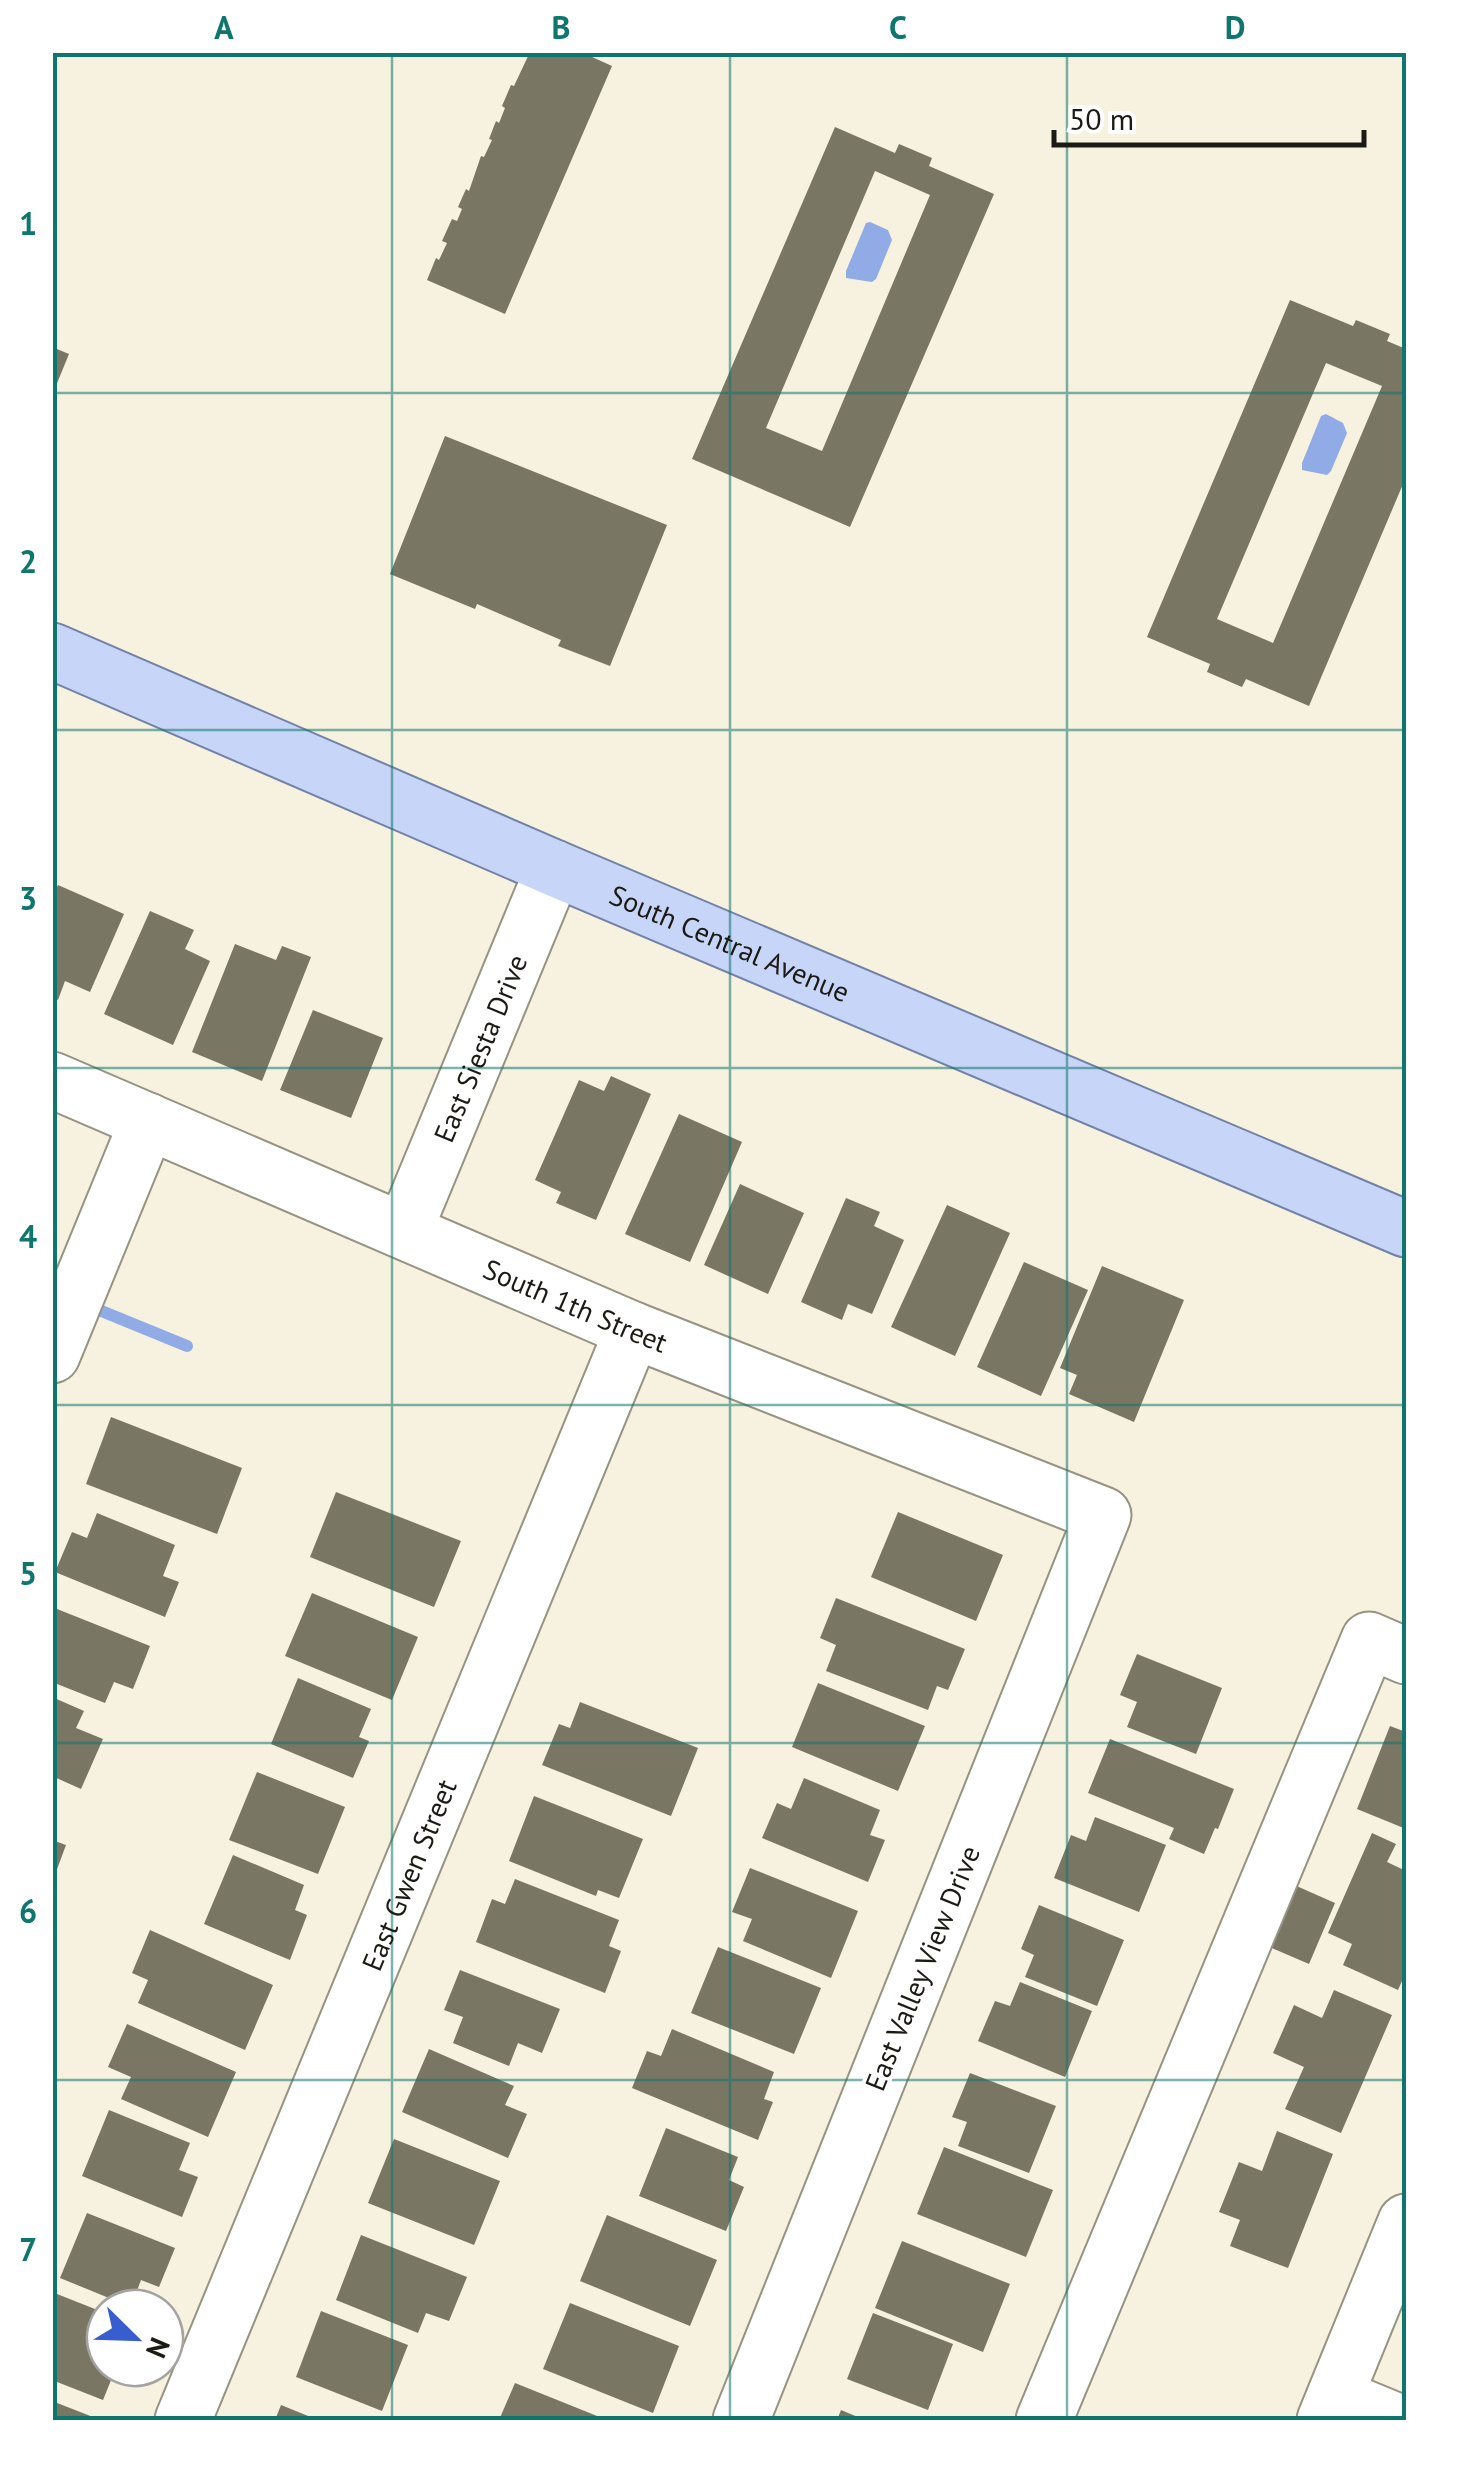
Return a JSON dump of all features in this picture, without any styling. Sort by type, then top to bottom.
[{"type":"main road","name":"South Central Avenue","points":[[52,650],[554,868],[1406,1228]]},
{"type":"street","name":"East Siesta Drive","points":[[404,1230],[554,868]]},
{"type":"street","name":"South 1th Street","points":[[52,1080],[634,1330],[1103,1515]]},
{"type":"street","points":[[52,1355],[148,1121]]},
{"type":"street","name":"East Gwen Street","points":[[183,2420],[634,1330]]},
{"type":"street","name":"East Valley View Drive","points":[[741,2420],[1103,1515]]},
{"type":"street","points":[[1044,2420],[1369,1640],[1406,1656]]},
{"type":"street","points":[[1393,2420],[1330,2408],[1406,2222]]},
{"type":"water","points":[[866,223],[888,230],[892,240],[876,279],[872,282],[846,278]]},
{"type":"water","points":[[1326,414],[1343,423],[1347,433],[1327,475],[1302,470],[1321,416]]},
{"type":"building","points":[[530,52],[581,52],[612,66],[505,314],[427,280],[447,243],[442,241],[452,219],[457,221],[462,209],[458,207],[466,189],[469,191],[481,156],[484,157],[492,140],[489,139],[496,121],[499,123],[511,85],[514,86]]},
{"type":"building","points":[[835,127],[895,153],[899,144],[932,158],[929,166],[994,194],[850,527],[692,459]],"holes":[[[875,171],[930,195],[822,451],[766,428]]]},
{"type":"building","points":[[1290,300],[1353,326],[1356,320],[1390,334],[1387,341],[1406,349],[1406,477],[1309,706],[1246,679],[1242,687],[1207,672],[1210,664],[1147,637]],"holes":[[[1326,363],[1382,386],[1273,643],[1217,619]]]},
{"type":"building","points":[[52,347],[69,354],[53,393],[52,393]]},
{"type":"building","points":[[445,436],[667,525],[610,666],[558,646],[561,640],[477,604],[475,609],[390,574]]},
{"type":"building","points":[[58,885],[124,914],[90,992],[65,981],[58,1000],[52,997],[52,897]]},
{"type":"building","points":[[150,911],[194,930],[185,949],[210,961],[173,1045],[104,1014]]},
{"type":"building","points":[[235,944],[276,960],[282,946],[311,957],[262,1081],[192,1052]]},
{"type":"building","points":[[313,1010],[383,1038],[351,1118],[280,1090]]},
{"type":"building","points":[[611,1076],[651,1094],[596,1220],[556,1203],[561,1192],[535,1180],[579,1080],[604,1091]]},
{"type":"building","points":[[679,1114],[742,1142],[690,1262],[625,1234]]},
{"type":"building","points":[[740,1184],[804,1213],[768,1294],[704,1265]]},
{"type":"building","points":[[846,1198],[880,1212],[874,1226],[904,1240],[872,1314],[848,1304],[842,1320],[801,1302]]},
{"type":"building","points":[[947,1205],[1010,1233],[955,1356],[891,1327]]},
{"type":"building","points":[[1024,1262],[1088,1290],[1041,1396],[977,1367]]},
{"type":"building","points":[[1102,1266],[1184,1300],[1134,1422],[1069,1394],[1077,1375],[1060,1368]]},
{"type":"building","points":[[111,1417],[242,1468],[217,1534],[86,1484]]},
{"type":"building","points":[[336,1492],[461,1541],[434,1607],[310,1557]]},
{"type":"building","points":[[898,1512],[1003,1555],[976,1621],[871,1577]]},
{"type":"building","points":[[97,1513],[175,1545],[163,1576],[179,1582],[165,1617],[55,1572],[72,1532],[87,1538]]},
{"type":"building","points":[[312,1593],[418,1637],[392,1700],[285,1656]]},
{"type":"building","points":[[836,1598],[965,1649],[948,1690],[937,1686],[928,1710],[826,1671],[836,1645],[820,1638]]},
{"type":"building","points":[[52,1607],[150,1646],[133,1689],[114,1682],[105,1703],[52,1682]]},
{"type":"building","points":[[1137,1654],[1222,1688],[1196,1754],[1127,1727],[1137,1702],[1120,1695]]},
{"type":"building","points":[[298,1678],[371,1709],[359,1737],[369,1741],[353,1778],[271,1744]]},
{"type":"building","points":[[818,1683],[925,1726],[898,1791],[792,1747]]},
{"type":"building","points":[[52,1697],[84,1711],[76,1728],[103,1739],[81,1789],[52,1776]]},
{"type":"building","points":[[580,1702],[698,1748],[671,1816],[542,1765],[559,1724],[570,1728]]},
{"type":"building","points":[[1390,1726],[1406,1732],[1406,1829],[1357,1809]]},
{"type":"building","points":[[1110,1739],[1234,1789],[1204,1854],[1169,1839],[1174,1828],[1088,1793]]},
{"type":"building","points":[[257,1772],[345,1807],[318,1874],[229,1840]]},
{"type":"building","points":[[804,1778],[880,1810],[870,1835],[885,1840],[868,1882],[762,1838],[777,1803],[791,1809]]},
{"type":"building","points":[[534,1796],[643,1839],[619,1898],[598,1890],[596,1896],[509,1861]]},
{"type":"building","points":[[1095,1817],[1166,1845],[1139,1912],[1054,1878],[1071,1835],[1086,1841]]},
{"type":"building","points":[[1372,1833],[1396,1844],[1387,1862],[1406,1871],[1406,1972],[1398,1990],[1343,1965],[1352,1944],[1328,1933]]},
{"type":"building","points":[[52,1840],[66,1845],[53,1880],[52,1880]]},
{"type":"building","points":[[233,1855],[304,1885],[295,1910],[307,1915],[290,1960],[204,1924]]},
{"type":"building","points":[[750,1868],[858,1911],[831,1978],[743,1941],[752,1919],[732,1912]]},
{"type":"building","points":[[515,1879],[619,1920],[609,1946],[621,1951],[605,1993],[476,1942],[492,1899],[505,1904]]},
{"type":"building","points":[[1292,1884],[1335,1903],[1309,1964],[1265,1945]]},
{"type":"building","points":[[1039,1905],[1124,1940],[1097,2006],[1025,1977],[1034,1955],[1021,1949]]},
{"type":"building","points":[[150,1930],[273,1985],[245,2050],[138,2003],[148,1980],[132,1973]]},
{"type":"building","points":[[718,1947],[821,1988],[794,2054],[691,2013]]},
{"type":"building","points":[[460,1970],[560,2009],[542,2053],[518,2043],[509,2066],[453,2043],[463,2017],[444,2010]]},
{"type":"building","points":[[1020,1982],[1092,2011],[1065,2077],[978,2041],[995,2001],[1010,2006]]},
{"type":"building","points":[[1334,1990],[1392,2015],[1341,2133],[1285,2109],[1304,2067],[1273,2053],[1294,2005],[1322,2018]]},
{"type":"building","points":[[127,2024],[236,2072],[208,2137],[121,2099],[131,2077],[108,2067]]},
{"type":"building","points":[[672,2029],[774,2072],[764,2099],[773,2102],[758,2140],[632,2088],[647,2051],[661,2056]]},
{"type":"building","points":[[429,2049],[514,2086],[505,2105],[527,2114],[508,2158],[402,2112]]},
{"type":"building","points":[[970,2073],[1056,2106],[1029,2173],[958,2146],[967,2122],[952,2117]]},
{"type":"building","points":[[109,2110],[190,2143],[179,2170],[198,2177],[182,2217],[82,2176]]},
{"type":"building","points":[[666,2128],[738,2157],[729,2180],[744,2187],[726,2231],[639,2196]]},
{"type":"building","points":[[1277,2131],[1333,2154],[1288,2268],[1230,2246],[1240,2220],[1219,2212],[1239,2162],[1262,2171]]},
{"type":"building","points":[[394,2139],[500,2181],[474,2245],[368,2203]]},
{"type":"building","points":[[944,2147],[1053,2190],[1026,2257],[917,2214]]},
{"type":"building","points":[[87,2213],[175,2248],[159,2287],[141,2280],[138,2288],[85,2288],[60,2278]]},
{"type":"building","points":[[607,2215],[717,2260],[690,2326],[580,2281]]},
{"type":"building","points":[[361,2235],[467,2277],[449,2321],[426,2313],[418,2333],[336,2300]]},
{"type":"building","points":[[902,2241],[1010,2284],[983,2352],[875,2308]]},
{"type":"building","points":[[52,2292],[85,2305],[85,2388],[108,2388],[103,2400],[52,2380]]},
{"type":"building","points":[[570,2303],[679,2346],[653,2413],[543,2369]]},
{"type":"building","points":[[321,2311],[408,2345],[382,2411],[296,2377]]},
{"type":"building","points":[[873,2313],[953,2344],[928,2410],[847,2379]]},
{"type":"building","points":[[515,2383],[607,2420],[499,2420]]},
{"type":"building","points":[[52,2401],[93,2417],[52,2420]]},
{"type":"building","points":[[281,2405],[318,2420],[275,2420]]},
{"type":"building","points":[[841,2410],[865,2420],[837,2420]]},
{"type":"waterway","points":[[99,1310],[187,1346]]}]
